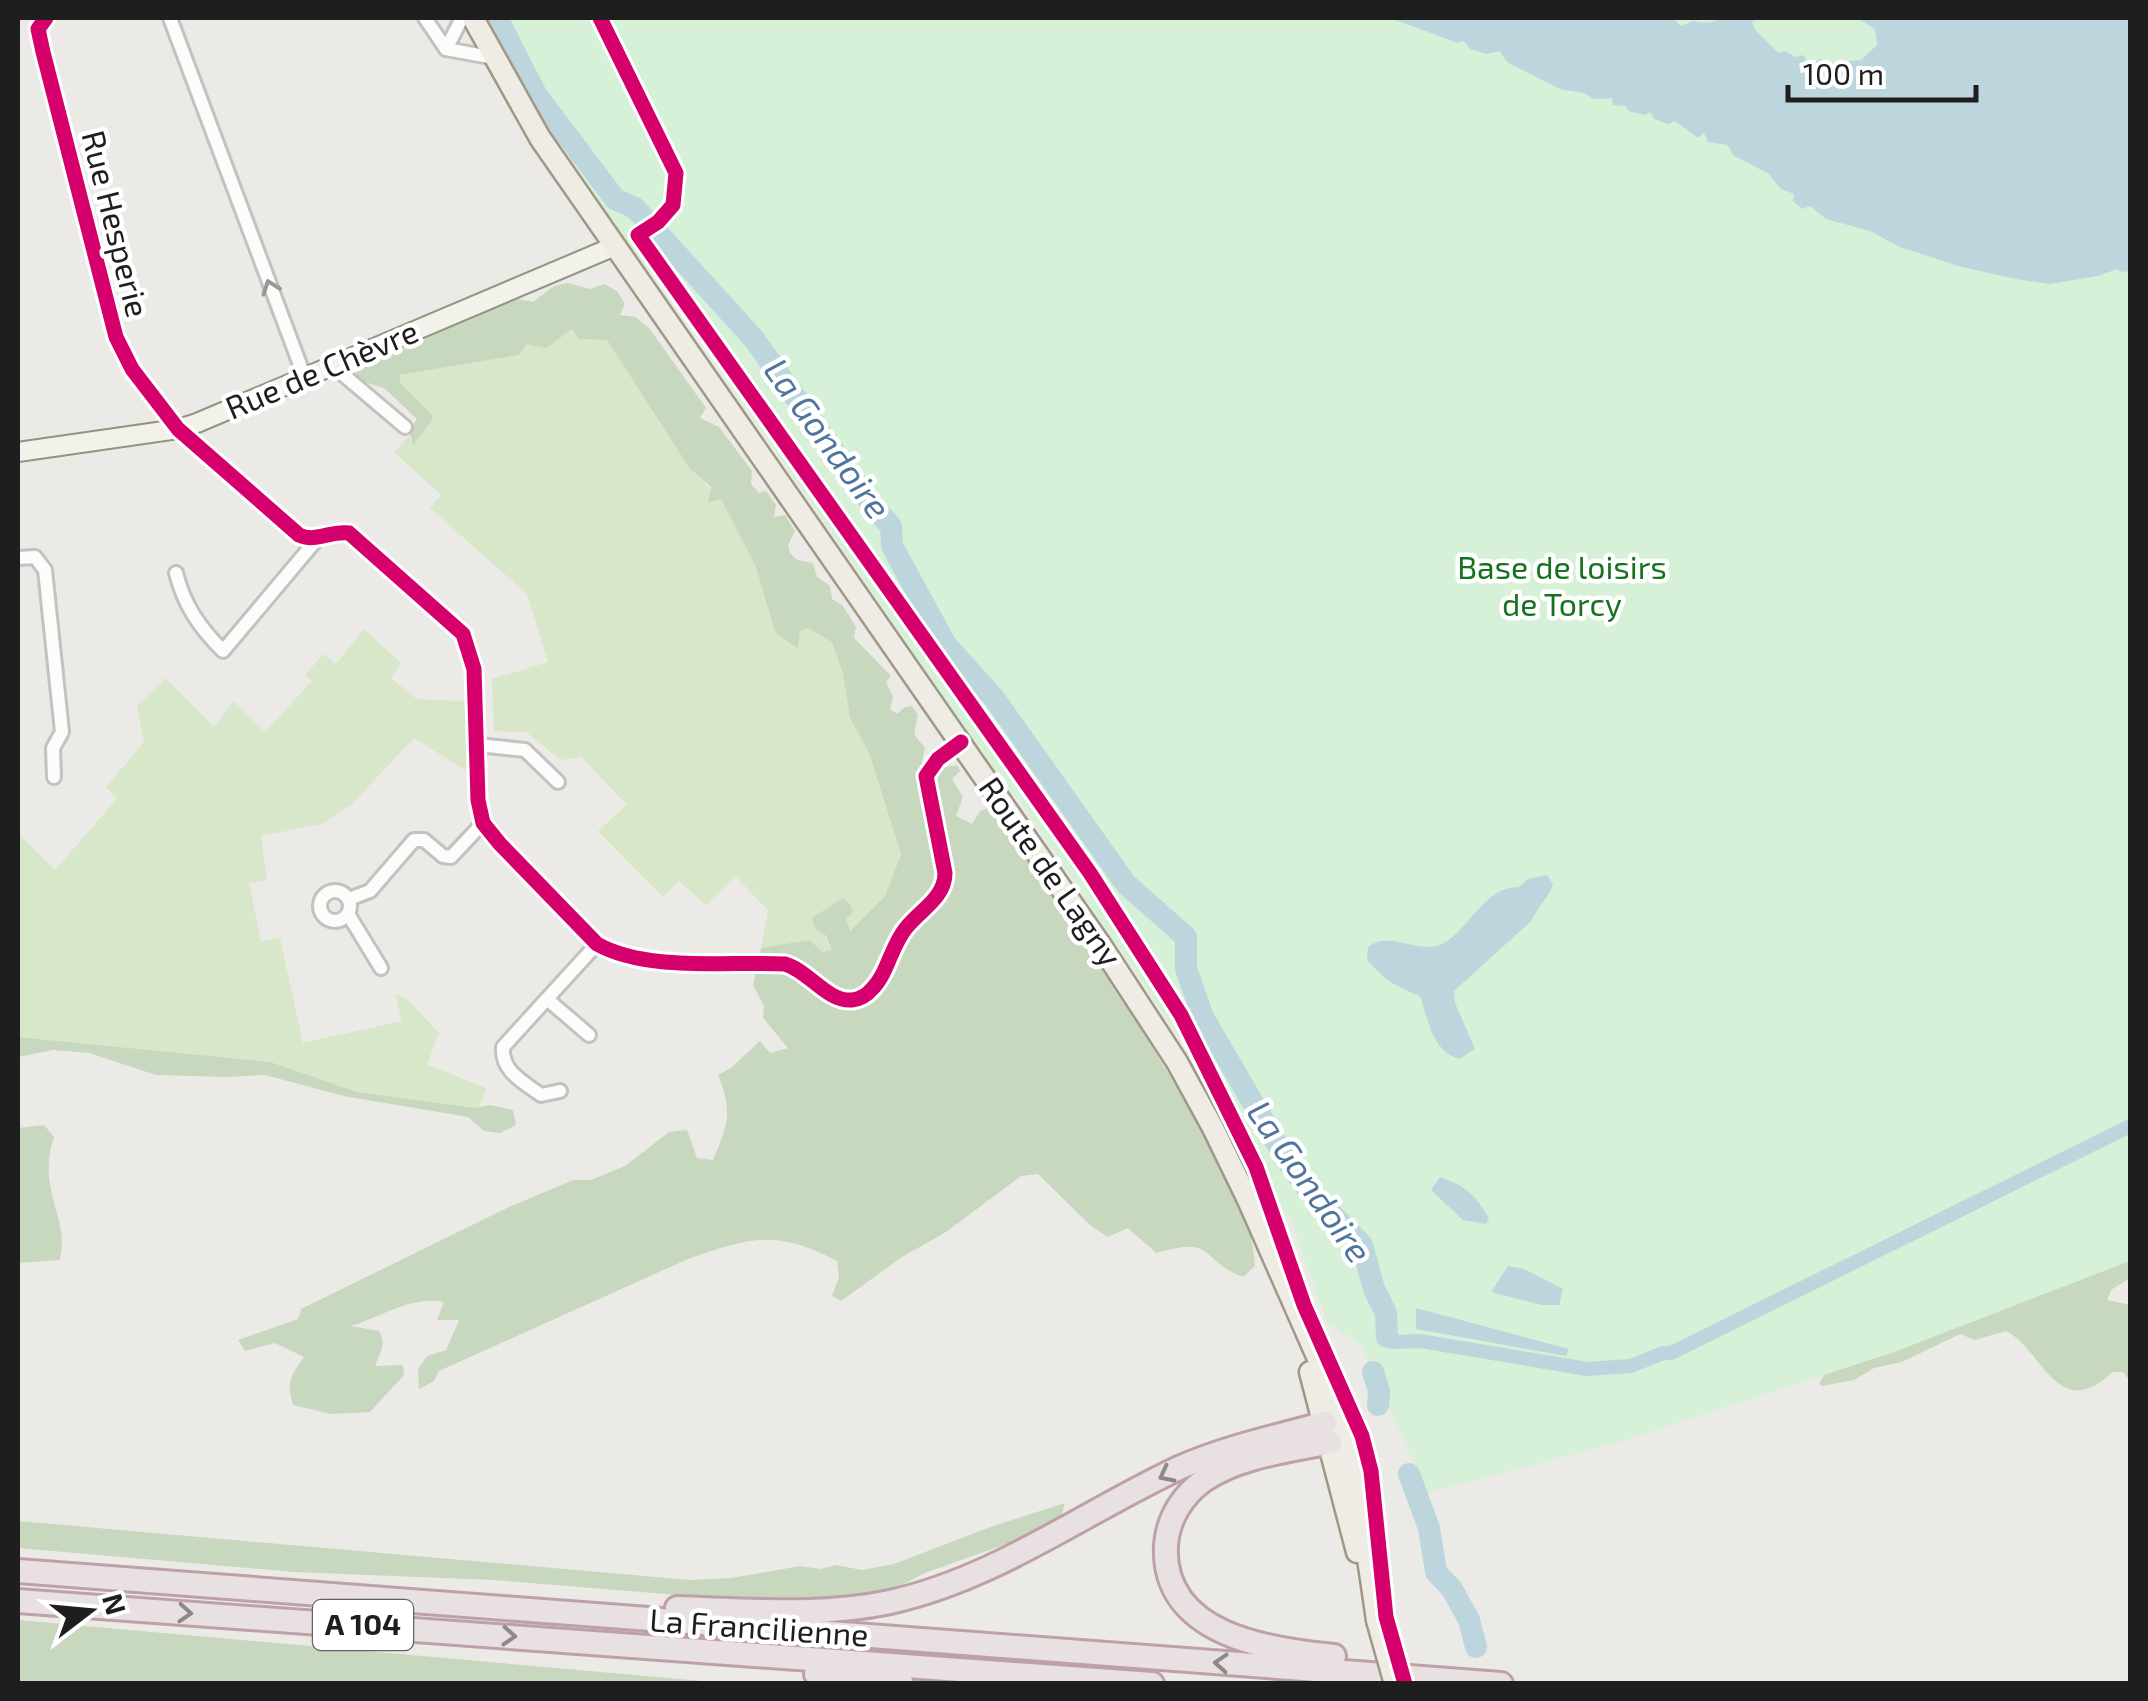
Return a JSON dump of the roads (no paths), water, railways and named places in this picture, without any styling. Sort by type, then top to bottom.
[{"type":"highway","points":[[594,1616],[625,1606],[828,1610],[888,1602],[991,1568],[1181,1468],[1234,1448],[1337,1434]]},
{"type":"highway","points":[[1337,1434],[1235,1465],[1203,1481],[1188,1494],[1172,1519],[1167,1538],[1168,1564],[1178,1592],[1204,1620],[1242,1641],[1288,1651],[1433,1664],[1458,1680]]},
{"type":"highway","name":"La Francilienne","points":[[18,1572],[1502,1684]]},
{"type":"highway","name":"La Francilienne","points":[[18,1601],[1152,1684]]},
{"type":"highway","points":[[708,1650],[728,1666],[902,1684]]},
{"type":"main road","points":[[473,18],[495,58]]},
{"type":"main road","name":"Route de Lagny","points":[[495,58],[540,138],[961,742],[1177,1062],[1238,1176],[1283,1284],[1362,1505],[1377,1620],[1395,1684]]},
{"type":"street","name":"Rue Hesperie","points":[[46,18],[38,29],[43,52],[116,337],[132,368],[178,429],[299,536],[318,538],[343,532],[356,538],[463,634],[474,670],[478,800],[483,822]]},
{"type":"street","points":[[170,18],[305,378]]},
{"type":"street","points":[[424,18],[446,49],[495,58]]},
{"type":"street","points":[[446,49],[462,18]]},
{"type":"street","name":"Rue de Chèvre","points":[[18,452],[178,429],[615,246]]},
{"type":"street","points":[[332,366],[405,427]]},
{"type":"street","points":[[176,573],[183,601],[223,650],[318,538]]},
{"type":"street","points":[[18,558],[35,557],[44,570],[62,732],[53,748],[54,777]]},
{"type":"street","points":[[349,899],[370,890],[414,840],[424,840],[442,856],[451,857],[483,822],[597,944],[612,952],[638,958],[796,967],[842,999],[861,998],[876,985],[902,932],[944,887],[945,874],[926,776],[938,759],[961,742]]},
{"type":"street","points":[[478,745],[525,750],[558,782]]},
{"type":"street","points":[[348,914],[340,920],[330,920],[322,914],[320,904],[324,896],[332,890],[349,899],[348,914],[381,968]]},
{"type":"street","points":[[560,1091],[541,1095],[508,1070],[503,1046],[597,944]]},
{"type":"street","points":[[547,999],[588,1035]]},
{"type":"water","points":[[1730,17],[1755,18],[1755,30],[1778,53],[1803,55],[1809,64],[1821,59],[1842,67],[1848,61],[1861,60],[1877,45],[1875,29],[1857,18],[2130,18],[2130,271],[2117,269],[2050,284],[1958,266],[1900,247],[1870,231],[1826,219],[1810,206],[1802,209],[1793,201],[1794,194],[1781,189],[1769,174],[1733,155],[1728,145],[1708,142],[1704,133],[1698,138],[1675,121],[1668,124],[1654,119],[1650,112],[1645,115],[1613,105],[1612,98],[1594,99],[1560,89],[1507,62],[1500,51],[1486,54],[1470,49],[1464,41],[1458,43],[1390,18],[1673,18],[1681,26]]},
{"type":"water","points":[[1547,875],[1553,884],[1551,890],[1529,923],[1454,991],[1455,1003],[1475,1049],[1459,1059],[1450,1055],[1436,1041],[1420,996],[1380,973],[1367,960],[1368,947],[1386,941],[1425,947],[1444,943],[1496,894]]},
{"type":"water","points":[[1440,1177],[1474,1197],[1489,1218],[1486,1224],[1463,1220],[1431,1190]]},
{"type":"water","points":[[1508,1266],[1524,1269],[1563,1289],[1559,1305],[1541,1305],[1491,1292]]},
{"type":"water","points":[[1416,1308],[1569,1349],[1566,1356],[1416,1329]]},
{"type":"waterway","name":"La Gondoire","points":[[497,18],[536,94],[615,199],[635,208],[754,339],[874,508],[891,526],[892,546],[946,645],[994,698],[1126,884],[1186,937],[1186,969],[1203,1017],[1287,1161],[1310,1192],[1362,1245],[1374,1289],[1386,1313],[1387,1337]]},
{"type":"waterway","points":[[1387,1337],[1393,1342],[1420,1341],[1587,1369],[1631,1366],[1671,1353],[2130,1126]]},
{"type":"waterway","name":"La Gondoire","points":[[1373,1372],[1379,1391],[1378,1405]]},
{"type":"waterway","name":"La Gondoire","points":[[1409,1474],[1429,1528],[1436,1572],[1452,1589],[1469,1620],[1476,1647]]},
{"type":"park label","name":"Base de loisirs de Torcy","points":[[1562,586]]}]
